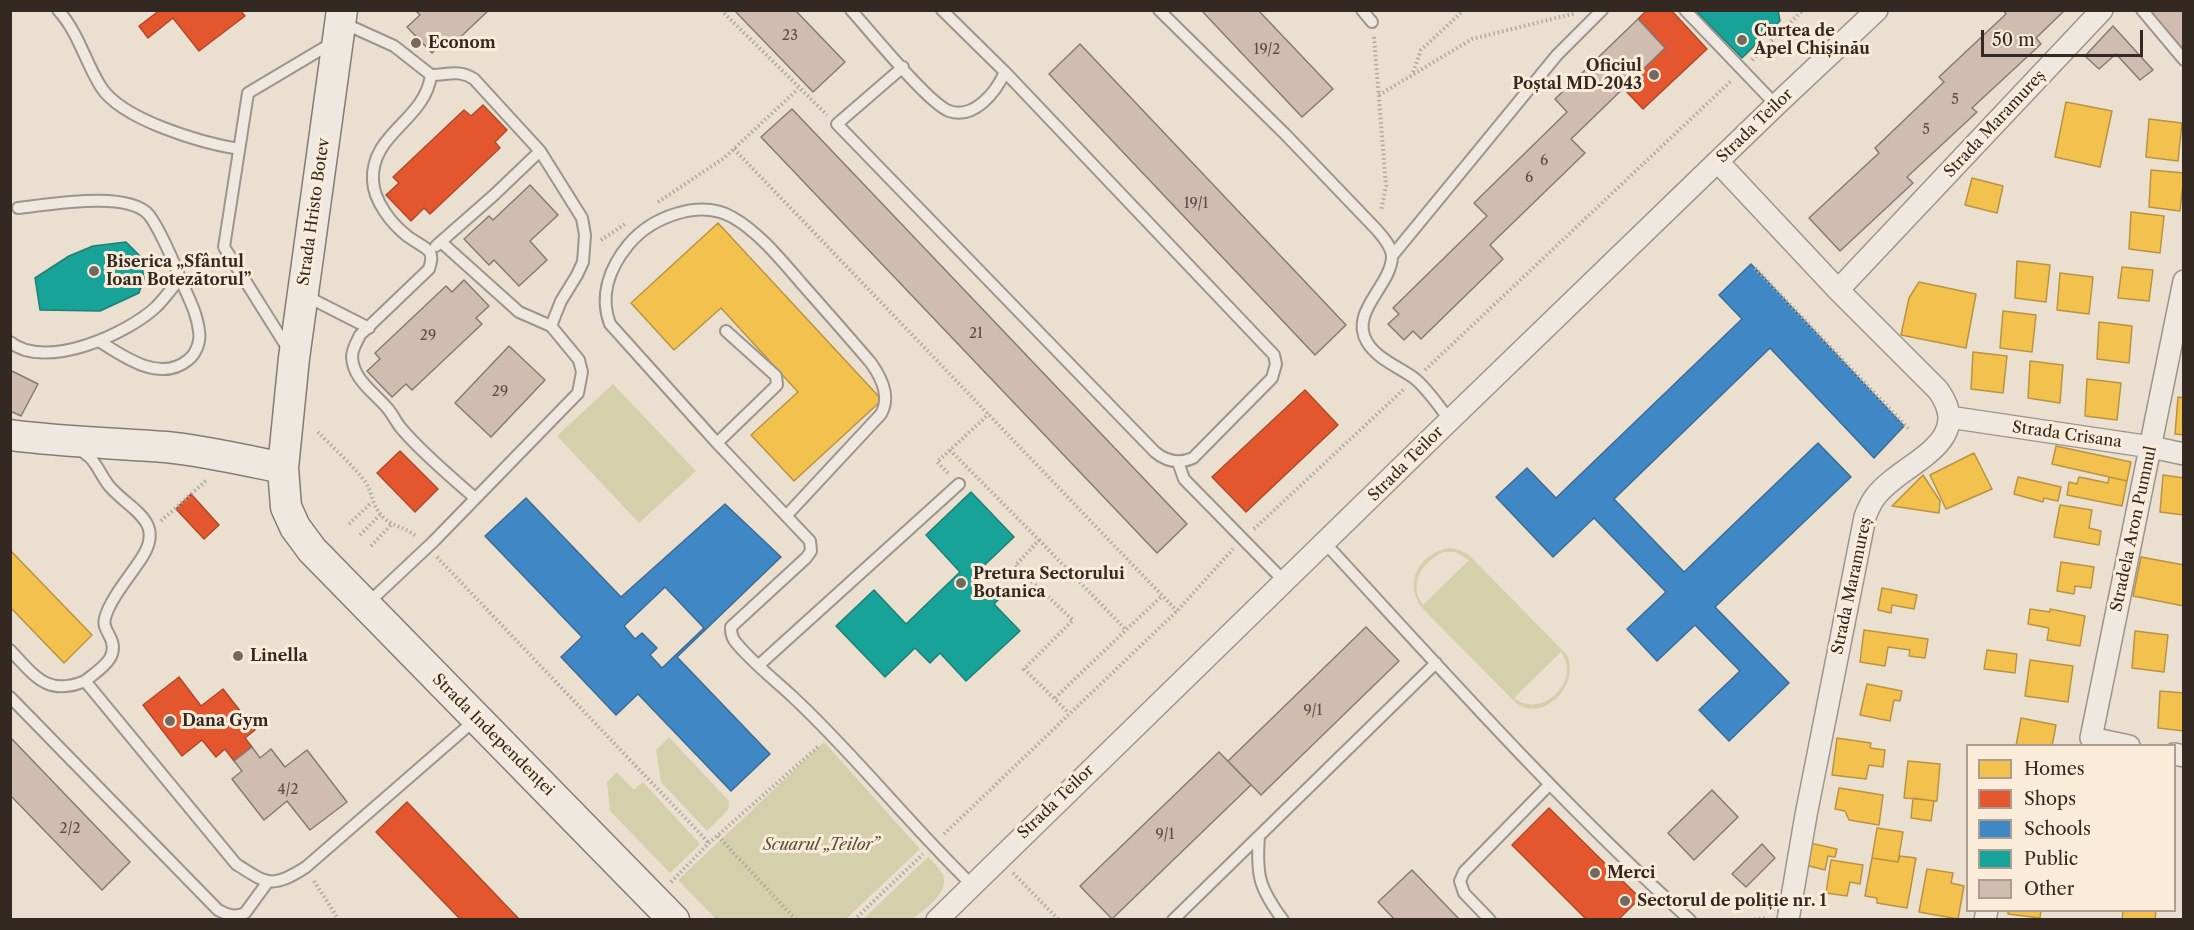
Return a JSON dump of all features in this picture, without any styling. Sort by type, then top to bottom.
[{"type":"main road","name":"Strada Hristo Botev","points":[[283,468],[294,358],[340,24]]},
{"type":"main road","points":[[10,435],[76,442],[167,447],[283,468]]},
{"type":"main road","name":"Strada Independenței","points":[[283,468],[286,507],[295,527],[312,550],[674,920]]},
{"type":"street","name":"Strada Teilor","points":[[937,920],[998,858],[1326,543],[1450,420],[1877,10]]},
{"type":"street","name":"Strada Maramureș","points":[[1838,290],[2102,10]]},
{"type":"street","points":[[1718,162],[1838,290],[1938,390],[1948,407],[1949,417]]},
{"type":"street","name":"Stradela Aron Pumnul","points":[[2108,744],[2087,742],[2151,447],[2184,281]]},
{"type":"street","name":"Strada Maramureș","points":[[1791,919],[1863,522],[1877,495],[1940,441],[1948,428],[1949,417]]},
{"type":"street","name":"Strada Crisana","points":[[1949,417],[2184,454]]},
{"type":"lane","points":[[58,10],[76,34],[101,86],[110,98],[136,115],[162,126],[210,144],[239,149]]},
{"type":"lane","points":[[851,10],[930,97],[947,110],[959,113],[971,110],[988,99],[1005,72]]},
{"type":"lane","points":[[903,67],[837,124],[1161,458],[1178,462],[1193,458],[1201,452],[1263,390],[1275,372],[1274,355],[1005,72],[942,10]]},
{"type":"lane","points":[[1159,10],[1285,134],[1377,230],[1387,243],[1392,256]]},
{"type":"lane","points":[[1362,10],[1372,22]]},
{"type":"lane","points":[[1450,420],[1416,379],[1388,362],[1367,342],[1364,332],[1364,315],[1388,274],[1392,256],[1557,55],[1602,10]]},
{"type":"lane","points":[[1685,10],[1776,105]]},
{"type":"lane","points":[[2142,10],[2184,60]]},
{"type":"lane","points":[[294,358],[224,247],[248,93],[340,24],[394,46],[431,75],[458,72],[474,79],[540,151],[582,218],[585,250],[577,275],[561,301],[551,326]]},
{"type":"lane","points":[[431,75],[426,94],[410,117],[382,146],[374,165],[373,182],[377,198],[386,213],[404,234],[429,252],[431,258],[429,269],[360,335],[352,357],[362,383],[389,410],[402,428],[475,498]]},
{"type":"lane","points":[[429,252],[495,195],[540,151]]},
{"type":"lane","points":[[18,208],[95,200],[134,206],[148,214],[175,263],[196,317],[200,333],[198,345],[193,356],[182,365],[169,369],[155,369],[128,359],[99,341]]},
{"type":"lane","points":[[786,516],[881,414],[885,402],[883,387],[871,363],[778,257],[734,218],[721,212],[701,210],[672,215],[640,232],[625,249],[611,272],[606,286],[605,305],[608,320],[613,330],[717,443],[786,516],[810,541],[811,551],[806,558],[731,627],[731,633],[759,665],[833,734],[931,846],[972,885]]},
{"type":"lane","points":[[365,606],[428,548],[578,393],[582,372],[579,360],[551,326],[519,312],[441,242]]},
{"type":"lane","points":[[10,342],[39,354],[76,349],[99,341],[152,310],[180,278]]},
{"type":"lane","points":[[303,294],[369,327]]},
{"type":"lane","points":[[717,443],[777,385],[776,376],[726,332]]},
{"type":"lane","points":[[10,650],[41,682],[57,686],[74,686],[85,681],[110,662],[114,651],[113,642],[104,626],[105,618],[147,550],[150,531],[146,520],[134,506],[111,488],[91,458],[84,454],[76,442]]},
{"type":"lane","points":[[1178,462],[1184,479],[1284,581]]},
{"type":"lane","points":[[759,665],[959,484]]},
{"type":"lane","points":[[1326,543],[1549,785],[1690,920]]},
{"type":"lane","points":[[1173,920],[1436,663]]},
{"type":"lane","points":[[85,681],[236,864],[267,883],[280,881],[306,867],[477,718]]},
{"type":"lane","points":[[10,697],[219,910],[239,918],[267,883]]},
{"type":"lane","points":[[1490,920],[1464,893],[1460,881],[1464,872],[1549,785]]},
{"type":"lane","points":[[1259,836],[1257,860],[1259,882],[1283,920]]},
{"type":"path","points":[[721,10],[798,89],[837,124]]},
{"type":"path","points":[[1413,73],[1421,50],[1464,10]]},
{"type":"path","points":[[854,920],[1177,611],[1242,539],[1416,379],[1803,10]]},
{"type":"path","points":[[1379,95],[1472,39],[1576,13]]},
{"type":"path","points":[[1372,22],[1386,186],[1377,230]]},
{"type":"path","points":[[655,204],[724,158],[798,89]]},
{"type":"path","points":[[734,149],[1177,611]]},
{"type":"path","points":[[585,250],[635,217]]},
{"type":"path","points":[[1755,268],[1910,430]]},
{"type":"path","points":[[937,462],[989,414]]},
{"type":"path","points":[[318,432],[366,484],[372,502],[381,515],[392,525],[412,532],[709,843]]},
{"type":"path","points":[[950,450],[1126,630]]},
{"type":"path","points":[[150,531],[208,479]]},
{"type":"path","points":[[349,524],[372,502]]},
{"type":"path","points":[[360,535],[381,515]]},
{"type":"path","points":[[371,546],[392,525]]},
{"type":"path","points":[[1039,540],[1015,566],[1073,620],[1024,669],[1069,713]]},
{"type":"path","points":[[1055,698],[1162,596]]},
{"type":"path","points":[[671,883],[709,843],[833,734]]},
{"type":"path","points":[[718,836],[796,920]]},
{"type":"path","points":[[998,858],[1059,920]]},
{"type":"path","points":[[306,867],[339,920]]},
{"type":"path","points":[[715,919],[720,920]]},
{"type":"green space","points":[[613,384],[696,471],[639,523],[557,436]]},
{"type":"green space","points":[[1450,548],[1469,555],[1567,655],[1570,666],[1569,677],[1557,697],[1548,704],[1538,708],[1527,708],[1516,703],[1423,609],[1417,599],[1414,580],[1422,562],[1439,551]],"holes":[[[1444,552],[1455,552],[1469,560],[1423,605],[1418,597],[1417,581],[1424,567]],[[1561,652],[1566,663],[1566,675],[1563,685],[1556,694],[1547,701],[1536,704],[1525,704],[1514,698]]]},
{"type":"green space","points":[[669,737],[729,801],[728,810],[707,831],[661,782],[656,750]]},
{"type":"green space","name":"Scuarul „Teilor”","points":[[824,742],[920,849],[846,919],[716,919],[678,880]]},
{"type":"green space","points":[[617,772],[634,790],[643,782],[700,844],[670,873],[610,811],[607,782]]},
{"type":"green space","points":[[928,857],[940,870],[944,882],[943,888],[929,905],[913,919],[863,919]]},
{"type":"building: Homes","points":[[2066,102],[2112,111],[2100,167],[2055,157]]},
{"type":"building: Homes","points":[[2149,119],[2182,123],[2178,161],[2146,157]]},
{"type":"building: Homes","points":[[2151,170],[2184,173],[2180,211],[2149,207]]},
{"type":"building: Homes","points":[[1972,178],[2003,186],[1997,213],[1965,205]]},
{"type":"building: Homes","points":[[2131,212],[2164,216],[2160,253],[2129,249]]},
{"type":"building: Homes","points":[[718,223],[882,400],[794,481],[751,435],[798,392],[721,308],[674,350],[631,303]]},
{"type":"building: Homes","points":[[2017,261],[2050,265],[2046,302],[2015,298]]},
{"type":"building: Homes","points":[[2122,267],[2153,270],[2149,301],[2118,298]]},
{"type":"building: Homes","points":[[2060,273],[2093,277],[2089,314],[2057,310]]},
{"type":"building: Homes","points":[[1919,282],[1976,294],[1966,348],[1901,335],[1909,298]]},
{"type":"building: Homes","points":[[2003,311],[2036,315],[2032,352],[2000,348]]},
{"type":"building: Homes","points":[[2099,322],[2132,326],[2129,363],[2097,359]]},
{"type":"building: Homes","points":[[1973,352],[2007,356],[2003,393],[1971,389]]},
{"type":"building: Homes","points":[[2030,361],[2063,365],[2060,403],[2028,398]]},
{"type":"building: Homes","points":[[2087,379],[2121,383],[2117,420],[2085,416]]},
{"type":"building: Homes","points":[[2178,397],[2184,398],[2184,435],[2175,434]]},
{"type":"building: Homes","points":[[2056,446],[2131,462],[2127,481],[2052,464]]},
{"type":"building: Homes","points":[[1974,453],[1992,489],[1946,509],[1930,475]]},
{"type":"building: Homes","points":[[1923,475],[1940,501],[1939,513],[1892,506]]},
{"type":"building: Homes","points":[[2163,475],[2184,478],[2184,515],[2160,512]]},
{"type":"building: Homes","points":[[2018,477],[2061,487],[2058,501],[2044,498],[2043,502],[2014,494]]},
{"type":"building: Homes","points":[[2079,477],[2108,483],[2109,477],[2127,481],[2122,506],[2067,495],[2069,482],[2077,484]]},
{"type":"building: Homes","points":[[2060,505],[2092,510],[2089,528],[2101,531],[2099,545],[2054,537]]},
{"type":"building: Homes","points":[[10,550],[92,635],[64,663],[10,607]]},
{"type":"building: Homes","points":[[2141,557],[2184,565],[2184,606],[2133,596]]},
{"type":"building: Homes","points":[[2061,562],[2094,567],[2091,588],[2075,586],[2074,594],[2057,591]]},
{"type":"building: Homes","points":[[1882,588],[1917,595],[1914,609],[1892,605],[1891,613],[1878,610]]},
{"type":"building: Homes","points":[[2030,609],[2050,612],[2050,609],[2085,616],[2080,646],[2047,640],[2049,628],[2028,624]]},
{"type":"building: Homes","points":[[1864,630],[1928,639],[1925,658],[1909,656],[1910,650],[1888,647],[1885,666],[1860,662]]},
{"type":"building: Homes","points":[[2135,631],[2168,635],[2164,672],[2132,668]]},
{"type":"building: Homes","points":[[1987,650],[2017,654],[2015,673],[1984,669]]},
{"type":"building: Homes","points":[[2030,660],[2073,666],[2068,702],[2025,696]]},
{"type":"building: Homes","points":[[1867,684],[1902,691],[1900,701],[1894,700],[1890,721],[1860,715]]},
{"type":"building: Homes","points":[[2160,691],[2184,693],[2184,731],[2158,728]]},
{"type":"building: Homes","points":[[2021,718],[2056,725],[2052,744],[2016,744]]},
{"type":"building: Homes","points":[[1837,738],[1871,743],[1870,748],[1885,750],[1883,767],[1869,765],[1866,779],[1832,775]]},
{"type":"building: Homes","points":[[1908,761],[1940,764],[1937,801],[1904,798]]},
{"type":"building: Homes","points":[[1839,788],[1883,795],[1879,825],[1849,820],[1845,811],[1835,809]]},
{"type":"building: Homes","points":[[1913,798],[1934,801],[1931,821],[1911,818]]},
{"type":"building: Homes","points":[[1877,828],[1903,832],[1898,862],[1872,858]]},
{"type":"building: Homes","points":[[1810,843],[1837,849],[1835,857],[1828,856],[1825,870],[1805,865]]},
{"type":"building: Homes","points":[[1900,856],[1916,858],[1907,908],[1877,903],[1877,898],[1865,896],[1872,858],[1898,862]]},
{"type":"building: Homes","points":[[1831,860],[1863,865],[1860,884],[1850,882],[1847,896],[1826,893]]},
{"type":"building: Homes","points":[[1927,869],[1953,873],[1951,883],[1964,886],[1958,919],[1919,912]]},
{"type":"building: Homes","points":[[2008,912],[2041,912],[2040,918],[2008,914]]},
{"type":"building: Homes","points":[[2123,912],[2156,912],[2155,920],[2122,920]]},
{"type":"building: Shops","points":[[160,10],[240,10],[245,16],[199,51],[173,18],[148,38],[139,26]]},
{"type":"building: Shops","points":[[1647,10],[1671,10],[1707,49],[1643,109],[1623,88],[1665,48],[1638,19]]},
{"type":"building: Shops","points":[[483,105],[507,130],[495,142],[500,148],[430,214],[424,208],[411,221],[386,195],[399,183],[393,177],[464,110],[471,116]]},
{"type":"building: Shops","points":[[1305,390],[1338,425],[1246,512],[1212,477]]},
{"type":"building: Shops","points":[[400,451],[438,489],[415,512],[377,473]]},
{"type":"building: Shops","points":[[191,494],[219,525],[204,539],[176,509]]},
{"type":"building: Shops","points":[[179,677],[201,706],[223,689],[255,730],[245,738],[252,747],[234,761],[225,749],[216,757],[202,740],[182,756],[143,705]]},
{"type":"building: Shops","points":[[407,802],[520,920],[461,920],[376,832]]},
{"type":"building: Shops","points":[[1549,808],[1640,898],[1618,920],[1587,920],[1512,845]]},
{"type":"building: Schools","points":[[1751,264],[1904,426],[1874,458],[1770,348],[1614,499],[1684,572],[1818,443],[1851,477],[1715,607],[1789,683],[1729,741],[1699,710],[1740,671],[1695,625],[1657,661],[1627,629],[1666,592],[1594,518],[1553,557],[1496,497],[1527,468],[1556,498],[1742,319],[1719,295]]},
{"type":"building: Schools","points":[[526,498],[621,597],[725,504],[781,557],[677,657],[770,754],[731,791],[638,694],[616,715],[561,657],[582,637],[485,536]],"holes":[[[665,587],[704,628],[662,668],[650,655],[657,648],[642,633],[635,639],[624,626]]]},
{"type":"building: Public","name":"Curtea de Apel Chișinău","points":[[1695,10],[1778,10],[1780,21],[1742,58]]},
{"type":"building: Public","name":"Biserica „Sfântul Ioan Botezătorul”","points":[[126,242],[139,255],[142,265],[144,279],[139,293],[100,311],[40,310],[35,278],[69,256],[93,246]]},
{"type":"building: Public","name":"Pretura Sectorului Botanica","points":[[971,492],[1014,537],[970,579],[985,595],[994,587],[1002,596],[994,604],[1020,631],[966,681],[940,653],[930,663],[915,648],[885,677],[836,626],[874,590],[906,624],[960,572],[926,535]]},
{"type":"building: Other","points":[[415,10],[489,10],[451,46],[445,40],[432,53],[407,27],[420,15]]},
{"type":"building: Other","points":[[734,10],[795,10],[845,62],[813,92]]},
{"type":"building: Other","points":[[1201,10],[1258,10],[1333,89],[1302,117]]},
{"type":"building: Other","points":[[2003,10],[2065,10],[2036,38],[2041,44],[1972,108],[1977,112],[1907,177],[1913,183],[1840,251],[1809,218],[1879,153],[1875,148],[1944,82],[1939,77],[2006,14]]},
{"type":"building: Other","points":[[2147,10],[2184,10],[2184,50]]},
{"type":"building: Other","points":[[1638,19],[1665,48],[1571,139],[1585,153],[1490,245],[1503,259],[1421,339],[1413,331],[1404,340],[1388,324],[1399,314],[1393,308],[1487,216],[1474,203],[1567,112],[1555,99]]},
{"type":"building: Other","points":[[2113,26],[2153,70],[2140,80],[2116,54],[2099,69],[2085,56]]},
{"type":"building: Other","points":[[1080,44],[1346,325],[1315,355],[1049,74]]},
{"type":"building: Other","points":[[792,109],[1187,524],[1157,553],[761,137]]},
{"type":"building: Other","points":[[530,185],[558,215],[530,241],[547,260],[519,286],[494,260],[489,265],[464,239],[489,216],[493,220]]},
{"type":"building: Other","points":[[464,280],[489,306],[476,318],[482,324],[412,390],[406,384],[392,397],[367,371],[380,359],[375,353],[446,286],[452,292]]},
{"type":"building: Other","points":[[509,346],[545,380],[491,437],[455,403]]},
{"type":"building: Other","points":[[10,370],[38,384],[21,416],[10,411]]},
{"type":"building: Other","points":[[1366,627],[1399,661],[1261,795],[1228,761]]},
{"type":"building: Other","points":[[10,737],[130,862],[102,890],[10,795]]},
{"type":"building: Other","points":[[252,747],[260,758],[271,749],[285,767],[307,750],[347,802],[310,830],[287,801],[264,820],[232,779],[242,771],[234,761]]},
{"type":"building: Other","points":[[1219,752],[1251,785],[1112,919],[1080,886]]},
{"type":"building: Other","points":[[1712,790],[1738,817],[1694,860],[1668,833]]},
{"type":"building: Other","points":[[1762,844],[1775,858],[1746,887],[1732,874]]},
{"type":"building: Other","points":[[1412,870],[1460,920],[1395,920],[1378,902]]},
{"type":"place","name":"Curtea de Apel Chișinău","points":[[1742,40]]},
{"type":"place","name":"Econom","points":[[416,43]]},
{"type":"place","name":"Oficiul Poștal MD-2043","points":[[1654,75]]},
{"type":"place","name":"Biserica „Sfântul Ioan Botezătorul”","points":[[94,271]]},
{"type":"place","name":"Pretura Sectorului Botanica","points":[[961,583]]},
{"type":"place","name":"Linella","points":[[238,656]]},
{"type":"place","name":"Dana Gym","points":[[170,721]]},
{"type":"place","name":"Merci","points":[[1595,873]]},
{"type":"place","name":"Sectorul de poliție nr. 1","points":[[1625,901]]}]
